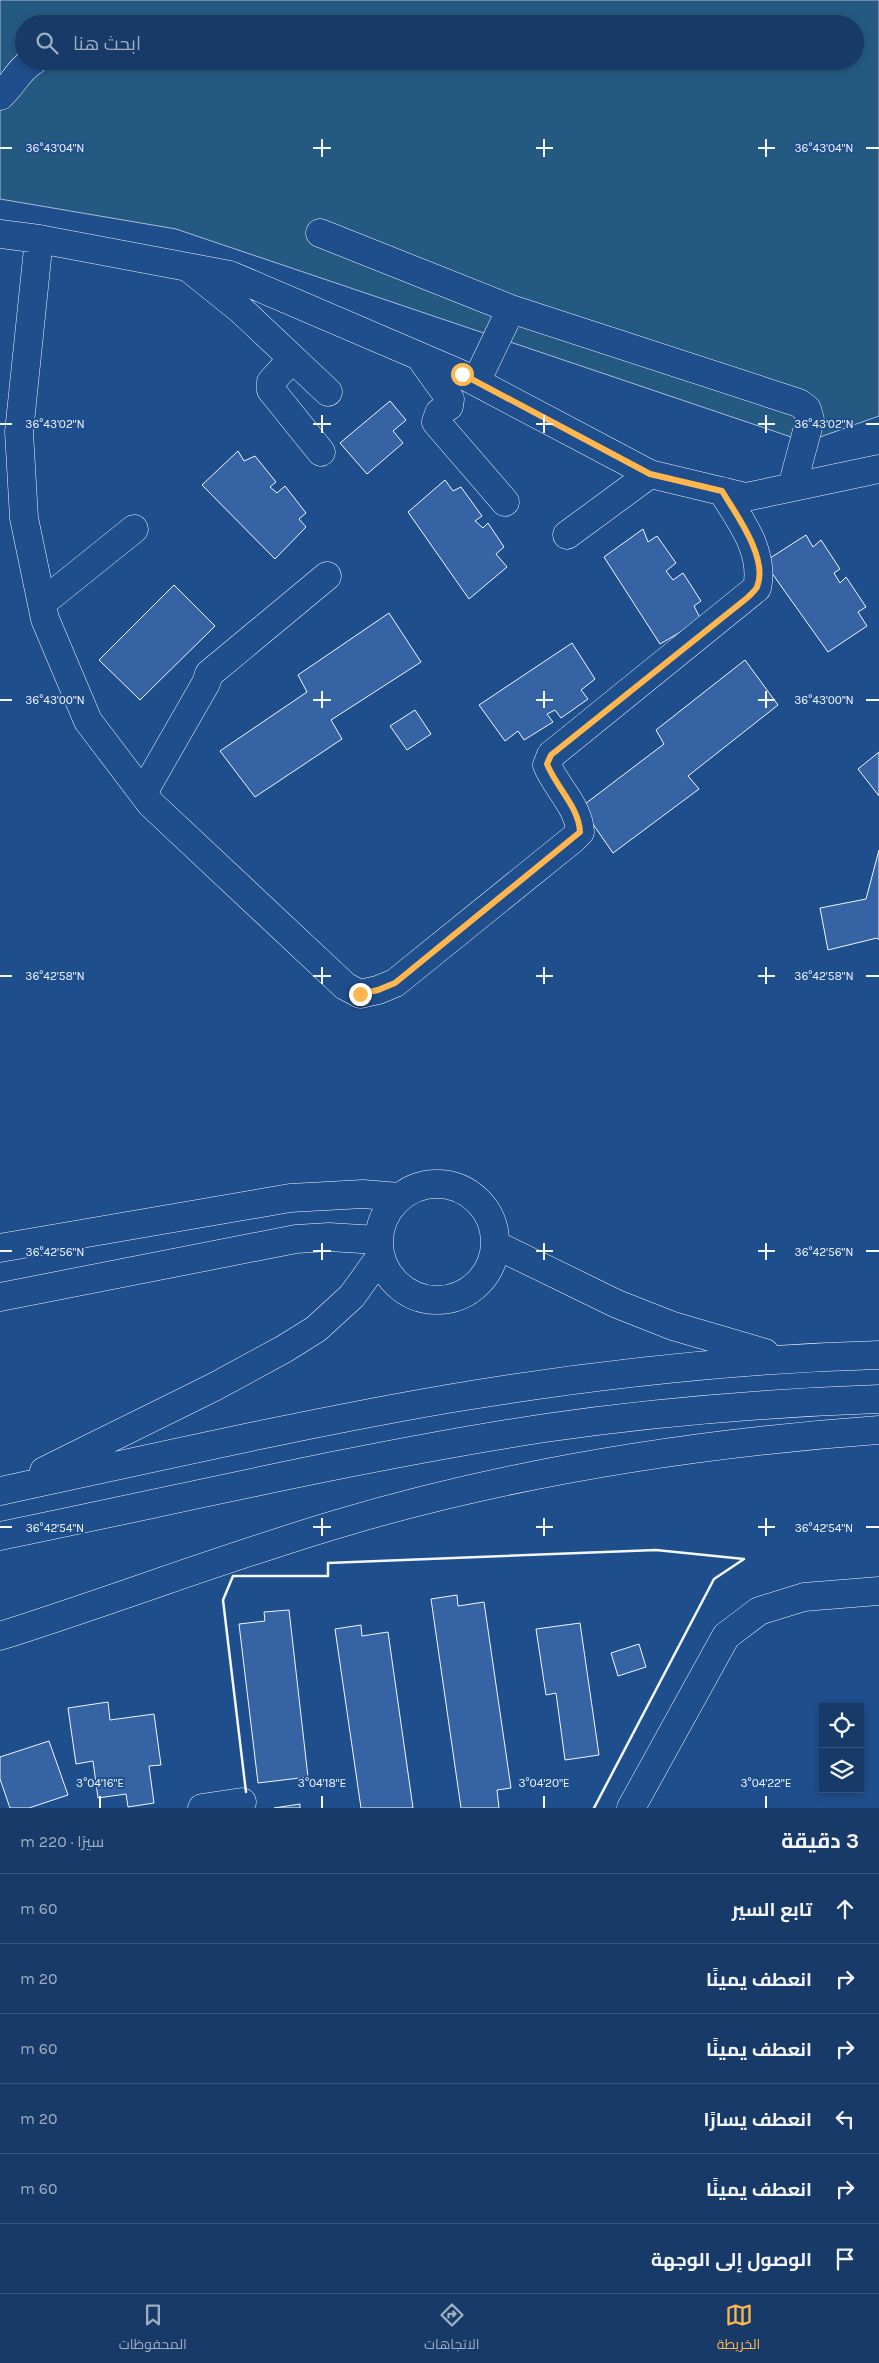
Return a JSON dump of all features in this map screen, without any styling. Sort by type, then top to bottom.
[{"type":"main road","points":[[0,96],[8,89],[20,70]]},
{"type":"main road","points":[[320,233],[511,309],[799,403],[807,408],[810,420],[792,488]]},
{"type":"main road","points":[[0,234],[39,239],[230,275],[420,356],[476,382],[650,474],[746,497],[879,469]]},
{"type":"main road","points":[[39,239],[18,432],[24,518],[45,618],[88,721],[151,804],[345,986],[360,994],[378,990],[395,983],[580,832],[580,820],[551,774],[547,764],[551,755],[757,588],[760,574],[750,536],[722,491]]},
{"type":"main road","points":[[186,267],[241,310],[328,392]]},
{"type":"main road","points":[[476,382],[511,309]]},
{"type":"main road","points":[[420,356],[450,399],[449,406],[440,413],[436,422],[505,502]]},
{"type":"main road","points":[[292,359],[271,382],[271,390],[321,452]]},
{"type":"main road","points":[[567,535],[650,474]]},
{"type":"main road","points":[[42,603],[134,529]]},
{"type":"main road","points":[[143,793],[206,683],[209,674],[327,576]]},
{"type":"main road","points":[[430,1184],[447,1184],[463,1189],[477,1198],[488,1211],[494,1227],[496,1245],[493,1260],[486,1275],[474,1287],[460,1296],[444,1300],[427,1300],[411,1295],[397,1285],[387,1272],[379,1249],[381,1224],[388,1209],[400,1196],[414,1188],[430,1184]]},
{"type":"main road","points":[[0,1248],[290,1198],[363,1194],[400,1196]]},
{"type":"main road","points":[[0,1297],[296,1239],[329,1237],[379,1249]]},
{"type":"main road","points":[[496,1245],[617,1304],[673,1326],[730,1344],[788,1359]]},
{"type":"main road","points":[[5,1490],[214,1387],[284,1350],[316,1329],[352,1296],[379,1249]]},
{"type":"main road","points":[[5,1490],[447,1399],[634,1372],[788,1359],[879,1355]]},
{"type":"main road","points":[[0,1536],[362,1461],[547,1428],[739,1407],[879,1399]]},
{"type":"main road","points":[[0,1636],[343,1522],[511,1480],[611,1461],[710,1446],[879,1430]]},
{"type":"main road","points":[[631,1808],[726,1636],[759,1611],[804,1597],[879,1591]]},
{"type":"main road","points":[[202,1808],[242,1802]]},
{"type":"shaded area","points":[[0,0],[879,0],[879,416],[806,442],[176,229],[0,199]]},
{"type":"building","points":[[390,401],[406,420],[393,431],[403,443],[367,474],[340,443]]},
{"type":"building","points":[[238,451],[244,461],[255,456],[276,482],[270,487],[277,493],[285,486],[306,513],[299,519],[306,527],[275,559],[202,485]]},
{"type":"building","points":[[445,480],[453,491],[461,487],[482,516],[475,521],[483,528],[488,523],[504,547],[496,554],[507,567],[469,599],[408,512]]},
{"type":"building","points":[[643,529],[648,542],[657,536],[676,563],[666,571],[673,580],[683,573],[701,601],[694,606],[701,620],[660,644],[604,557]]},
{"type":"building","points":[[806,535],[813,547],[821,540],[840,569],[834,573],[840,583],[846,577],[866,607],[858,612],[867,626],[828,652],[764,562]]},
{"type":"building","points":[[174,585],[215,626],[140,700],[99,660]]},
{"type":"building","points":[[389,613],[421,662],[331,720],[342,739],[255,797],[220,751],[307,692],[298,675]]},
{"type":"building","points":[[572,643],[595,679],[581,690],[588,699],[561,718],[555,710],[547,714],[553,722],[524,740],[518,731],[505,741],[479,705]]},
{"type":"building","points":[[745,660],[778,705],[688,776],[699,789],[613,853],[581,807],[664,744],[656,730]]},
{"type":"building","points":[[415,710],[431,734],[407,750],[390,726]]},
{"type":"building","points":[[879,752],[879,796],[858,769]]},
{"type":"building","points":[[879,850],[879,940],[877,938],[828,950],[820,908],[866,899]]},
{"type":"building","points":[[457,1595],[458,1606],[484,1602],[511,1788],[497,1790],[499,1808],[461,1808],[431,1599]]},
{"type":"building","points":[[289,1610],[308,1777],[258,1783],[239,1624],[265,1621],[264,1612]]},
{"type":"building","points":[[580,1623],[599,1755],[565,1760],[556,1693],[546,1695],[536,1629]]},
{"type":"building","points":[[361,1625],[362,1636],[388,1632],[413,1808],[361,1808],[335,1629]]},
{"type":"building","points":[[639,1644],[646,1667],[618,1676],[611,1653]]},
{"type":"building","points":[[108,1702],[110,1720],[154,1714],[161,1765],[149,1766],[154,1803],[128,1807],[126,1794],[98,1798],[93,1761],[76,1764],[68,1708]]},
{"type":"building","points":[[49,1741],[68,1795],[29,1808],[10,1808],[0,1779],[0,1757]]},
{"type":"building","points":[[300,1804],[300,1808],[274,1808]]},
{"type":"wall","points":[[246,1792],[223,1600],[233,1576],[328,1576],[328,1563],[656,1550],[744,1559],[714,1579],[594,1808]]},
{"type":"route","points":[[360,994],[378,990],[395,983],[580,832],[580,820],[551,774],[547,764],[551,755],[747,598],[757,588],[760,574],[750,536],[722,491],[650,474],[462,374]]}]
